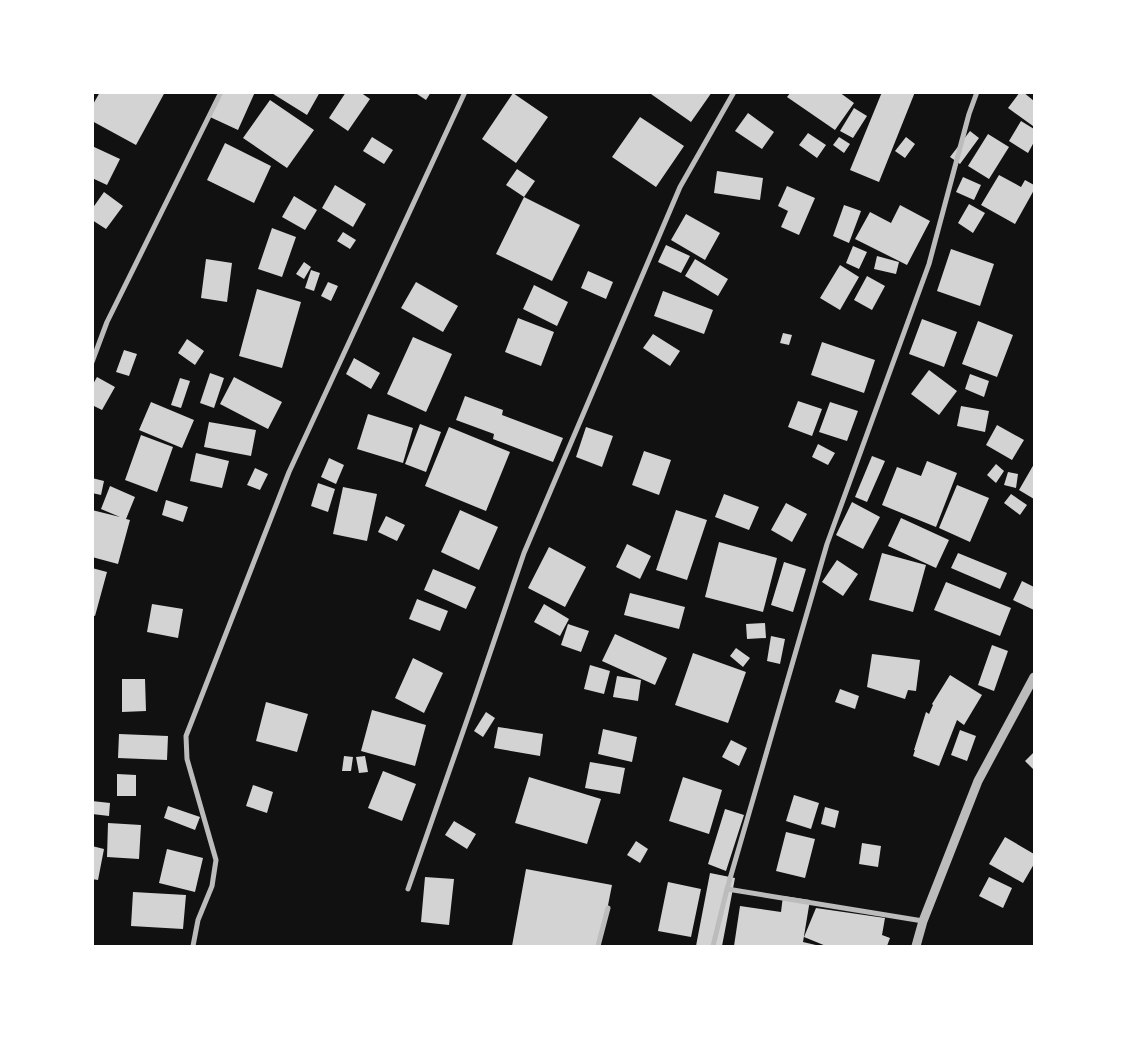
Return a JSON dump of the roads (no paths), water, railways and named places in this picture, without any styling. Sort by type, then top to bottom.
[{"type":"street","points":[[92,362],[107,322],[220,92]]},
{"type":"street","points":[[193,946],[198,920],[212,886],[216,860],[187,759],[186,736],[289,472],[465,92]]},
{"type":"street","points":[[408,889],[524,553],[680,187],[734,92]]},
{"type":"street","points":[[713,946],[727,889],[827,544],[929,264],[969,114],[977,92]]},
{"type":"street","points":[[916,946],[923,922],[978,781],[1034,677]]},
{"type":"street","points":[[727,889],[923,922]]},
{"type":"street","points":[[598,946],[608,908]]}]
